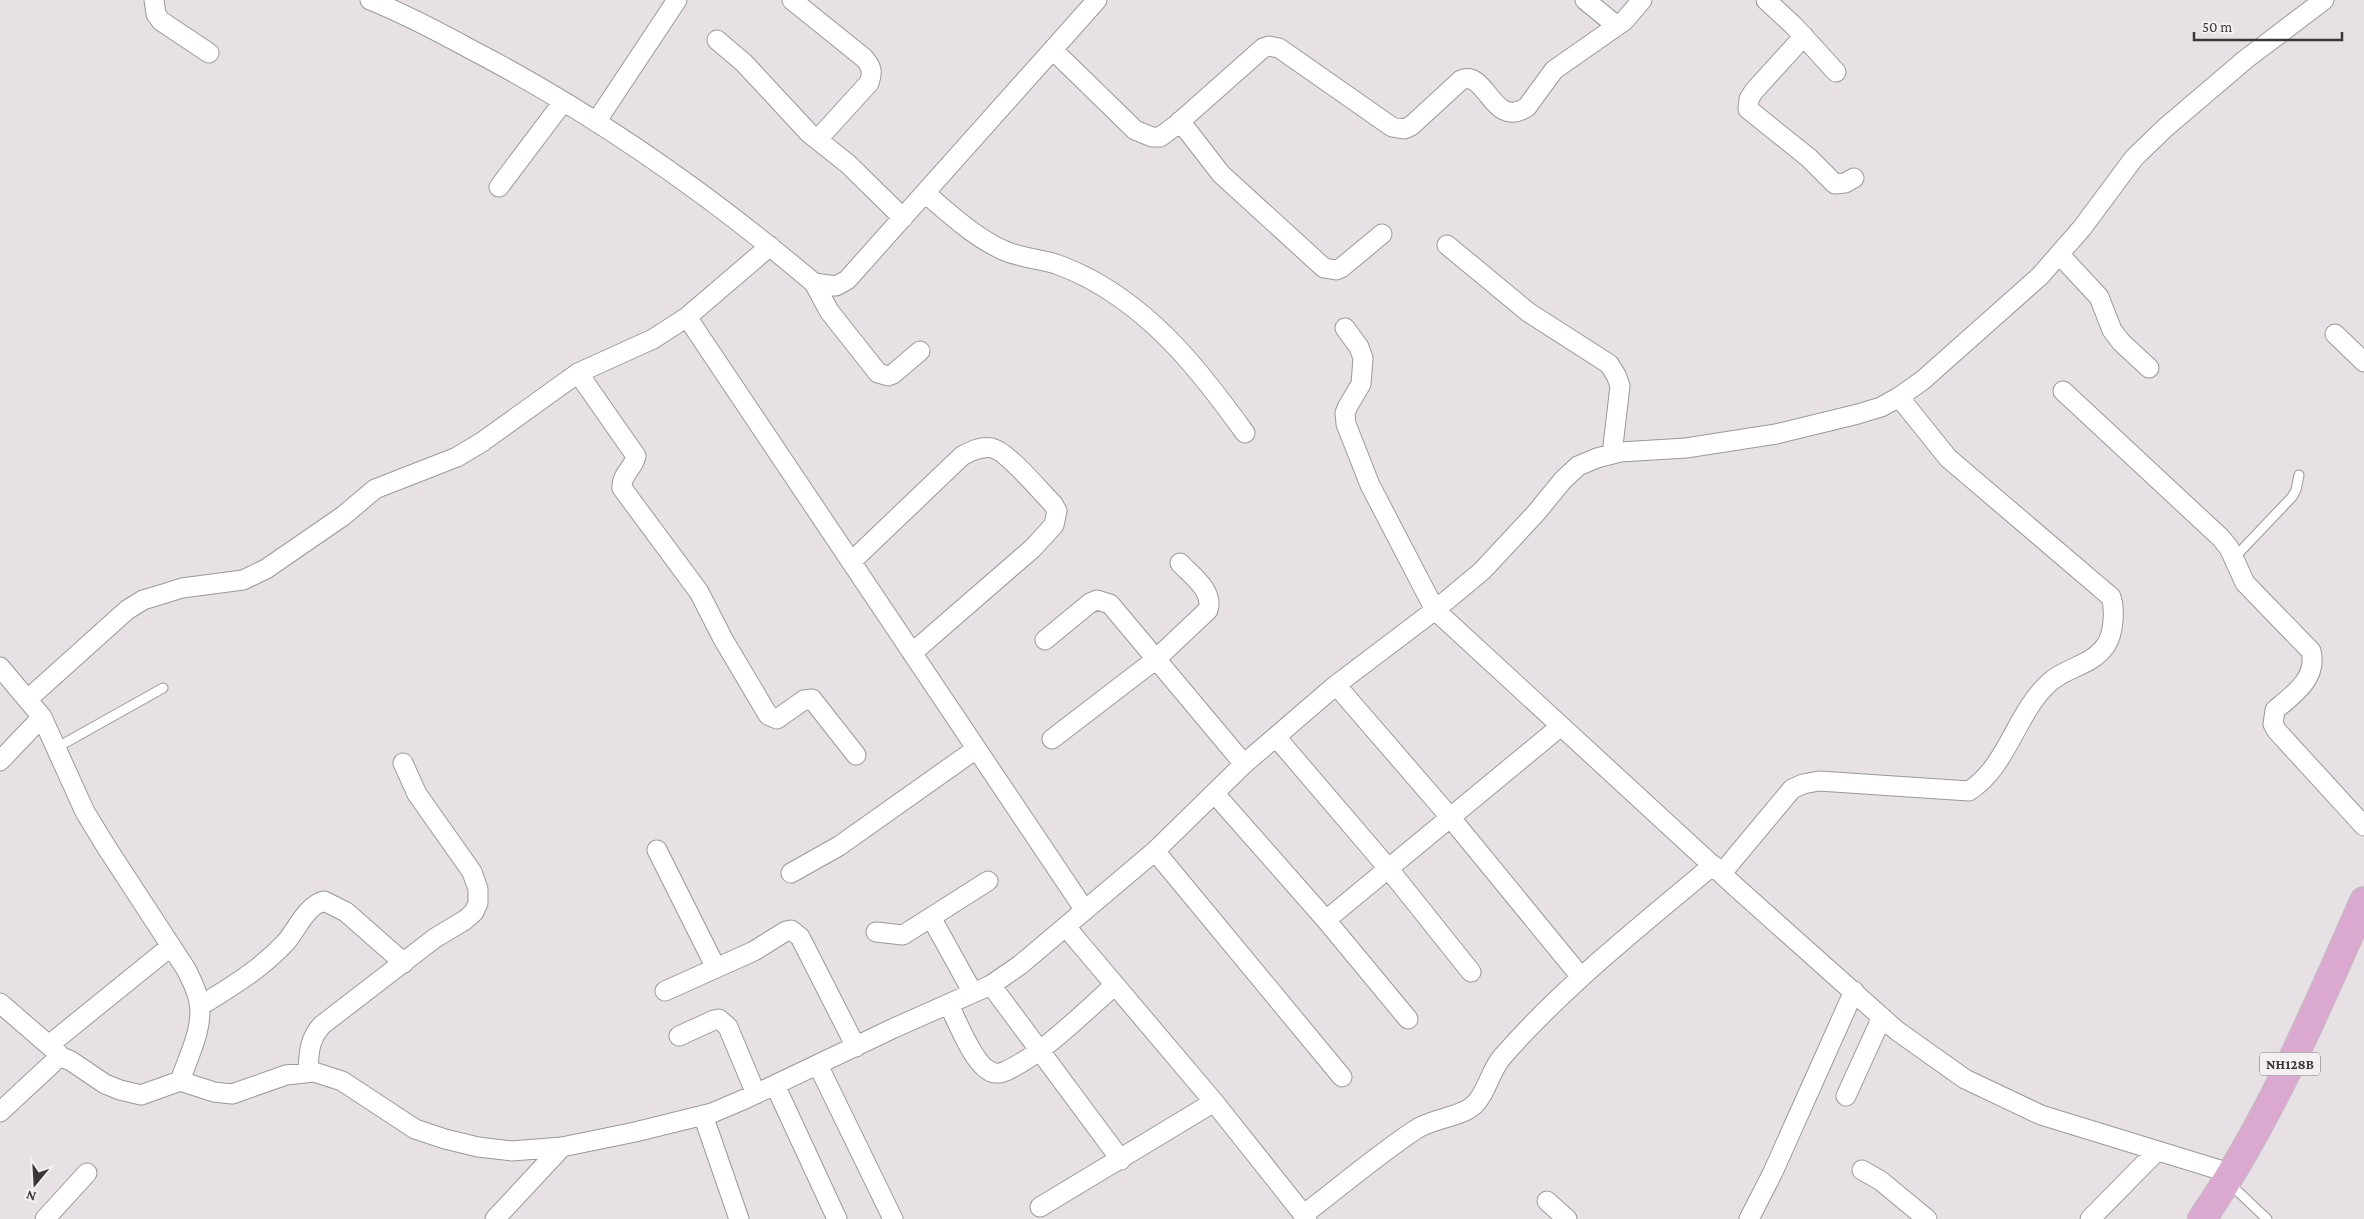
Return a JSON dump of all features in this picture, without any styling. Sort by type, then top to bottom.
[{"type":"highway","name":"NH128B","points":[[2202,1219],[2230,1177],[2267,1111],[2320,1002],[2364,901]]},
{"type":"street","points":[[154,0],[156,14],[161,21],[209,53]]},
{"type":"street","points":[[596,122],[677,0]]},
{"type":"street","points":[[792,0],[864,58],[871,66],[872,74],[868,83],[818,140]]},
{"type":"street","points":[[814,283],[836,286],[847,280],[1097,0]]},
{"type":"street","points":[[1584,0],[1617,26]]},
{"type":"street","points":[[1053,50],[1142,134],[1152,138],[1160,137],[1263,48],[1269,46],[1279,48],[1398,129],[1411,126],[1461,80],[1466,78],[1475,81],[1498,107],[1514,113],[1527,107],[1554,70],[1564,61],[1630,16],[1642,0]]},
{"type":"street","points":[[1766,0],[1804,36],[1836,72]]},
{"type":"street","points":[[0,1003],[64,1058],[105,1084],[134,1094],[151,1093],[172,1082],[180,1081],[223,1094],[237,1092],[286,1075],[308,1071],[342,1081],[407,1124],[445,1139],[478,1147],[512,1151],[562,1146],[635,1132],[703,1114],[756,1094],[991,985],[1020,965],[1155,851],[1244,764],[1336,685],[1435,610],[1482,571],[1536,513],[1563,480],[1578,466],[1612,454],[1686,448],[1776,434],[1858,414],[1881,407],[1899,397],[1923,380],[2040,276],[2082,228],[2134,158],[2165,128],[2246,59],[2324,0]]},
{"type":"street","points":[[382,2],[517,73],[596,122],[711,199],[814,283],[829,311],[878,373],[888,376],[893,374],[920,351]]},
{"type":"street","points":[[1804,36],[1754,91],[1749,99],[1748,109],[1808,158],[1835,184],[1845,184],[1854,178]]},
{"type":"street","points":[[718,40],[744,63],[784,107],[818,140],[848,164],[903,218]]},
{"type":"street","points":[[499,187],[563,102]]},
{"type":"street","points":[[1180,121],[1221,174],[1324,268],[1336,270],[1341,268],[1382,234]]},
{"type":"street","points":[[925,193],[965,226],[990,243],[1026,258],[1056,264],[1088,278],[1128,304],[1156,325],[1205,377],[1245,433]]},
{"type":"street","points":[[1447,245],[1528,312],[1609,364],[1620,386],[1612,454]]},
{"type":"street","points":[[28,699],[127,610],[144,600],[182,588],[243,580],[266,569],[343,516],[375,489],[457,457],[482,442],[578,374],[653,339],[687,317],[770,246]]},
{"type":"street","points":[[2059,254],[2099,297],[2112,330],[2149,368]]},
{"type":"street","points":[[687,317],[1084,909]]},
{"type":"street","points":[[1345,328],[1359,348],[1363,358],[1361,384],[1345,412],[1346,424],[1370,485],[1435,610],[1717,869],[1896,1030],[1965,1079],[2041,1115],[2157,1151],[2230,1177]]},
{"type":"street","points":[[2335,334],[2364,362]]},
{"type":"street","points":[[578,374],[636,456],[635,461],[623,478],[622,488],[699,592],[723,640],[768,715],[777,719],[804,700],[812,700],[856,755]]},
{"type":"street","points":[[2063,391],[2221,538],[2234,558],[2245,582],[2310,651],[2312,664],[2305,682],[2275,710],[2273,724],[2276,731],[2364,826]]},
{"type":"street","points":[[1066,927],[1214,1102],[1305,1217],[1416,1129],[1437,1119],[1468,1110],[1476,1103],[1491,1073],[1502,1057],[1581,977],[1717,869],[1792,789],[1803,784],[1819,781],[1969,791],[1985,779],[2035,700],[2049,682],[2060,674],[2091,660],[2108,642],[2113,612],[2110,597],[1948,458],[1899,397]]},
{"type":"street","points":[[851,562],[962,456],[971,450],[993,448],[1004,454],[1053,504],[1057,511],[1054,525],[1032,548],[912,653]]},
{"type":"street","points":[[1052,739],[1155,660],[1208,610],[1210,603],[1208,595],[1180,563]]},
{"type":"street","points":[[1046,640],[1090,603],[1098,600],[1110,604],[1244,764]]},
{"type":"street","points":[[0,667],[42,717],[86,812],[170,947],[186,969],[200,1006],[198,1025],[180,1081]]},
{"type":"street","points":[[1336,685],[1450,817],[1581,977]]},
{"type":"street","points":[[0,761],[42,717]]},
{"type":"street","points":[[1326,920],[1561,726]]},
{"type":"street","points":[[1276,737],[1388,868],[1472,972]]},
{"type":"street","points":[[791,873],[839,846],[976,749]]},
{"type":"street","points":[[308,1071],[309,1048],[315,1032],[435,938],[465,920],[474,912],[478,903],[478,889],[472,872],[417,794],[403,763]]},
{"type":"street","points":[[1215,794],[1326,920],[1408,1019]]},
{"type":"street","points":[[657,850],[716,968]]},
{"type":"street","points":[[1155,851],[1342,1077]]},
{"type":"street","points":[[876,932],[904,936],[988,881]]},
{"type":"street","points":[[200,1006],[258,969],[293,934],[312,908],[318,902],[324,900],[346,912],[404,963]]},
{"type":"street","points":[[932,919],[973,993]]},
{"type":"street","points":[[664,991],[754,951],[786,931],[796,933],[856,1047]]},
{"type":"street","points":[[49,1045],[170,947]]},
{"type":"street","points":[[991,985],[1121,1160]]},
{"type":"street","points":[[949,1005],[978,1060],[990,1072],[1006,1071],[1039,1050],[1115,985]]},
{"type":"street","points":[[1749,1219],[1773,1172],[1854,991]]},
{"type":"street","points":[[1846,1096],[1882,1017]]},
{"type":"street","points":[[679,1036],[714,1020],[724,1022],[728,1027],[756,1094]]},
{"type":"street","points":[[0,1112],[52,1061],[64,1058]]},
{"type":"street","points":[[818,1065],[893,1219]]},
{"type":"street","points":[[776,1085],[837,1219]]},
{"type":"street","points":[[1040,1208],[1214,1102]]},
{"type":"street","points":[[703,1114],[739,1219]]},
{"type":"street","points":[[496,1219],[562,1146]]},
{"type":"street","points":[[2090,1219],[2157,1151]]},
{"type":"street","points":[[1862,1170],[1881,1181],[1927,1219]]},
{"type":"street","points":[[44,1219],[88,1173]]},
{"type":"street","points":[[1547,1201],[1567,1219]]},
{"type":"lane","points":[[2234,558],[2292,497],[2296,490],[2299,475]]},
{"type":"lane","points":[[56,748],[162,688]]},
{"type":"lane","points":[[2230,1177],[2267,1219]]}]
